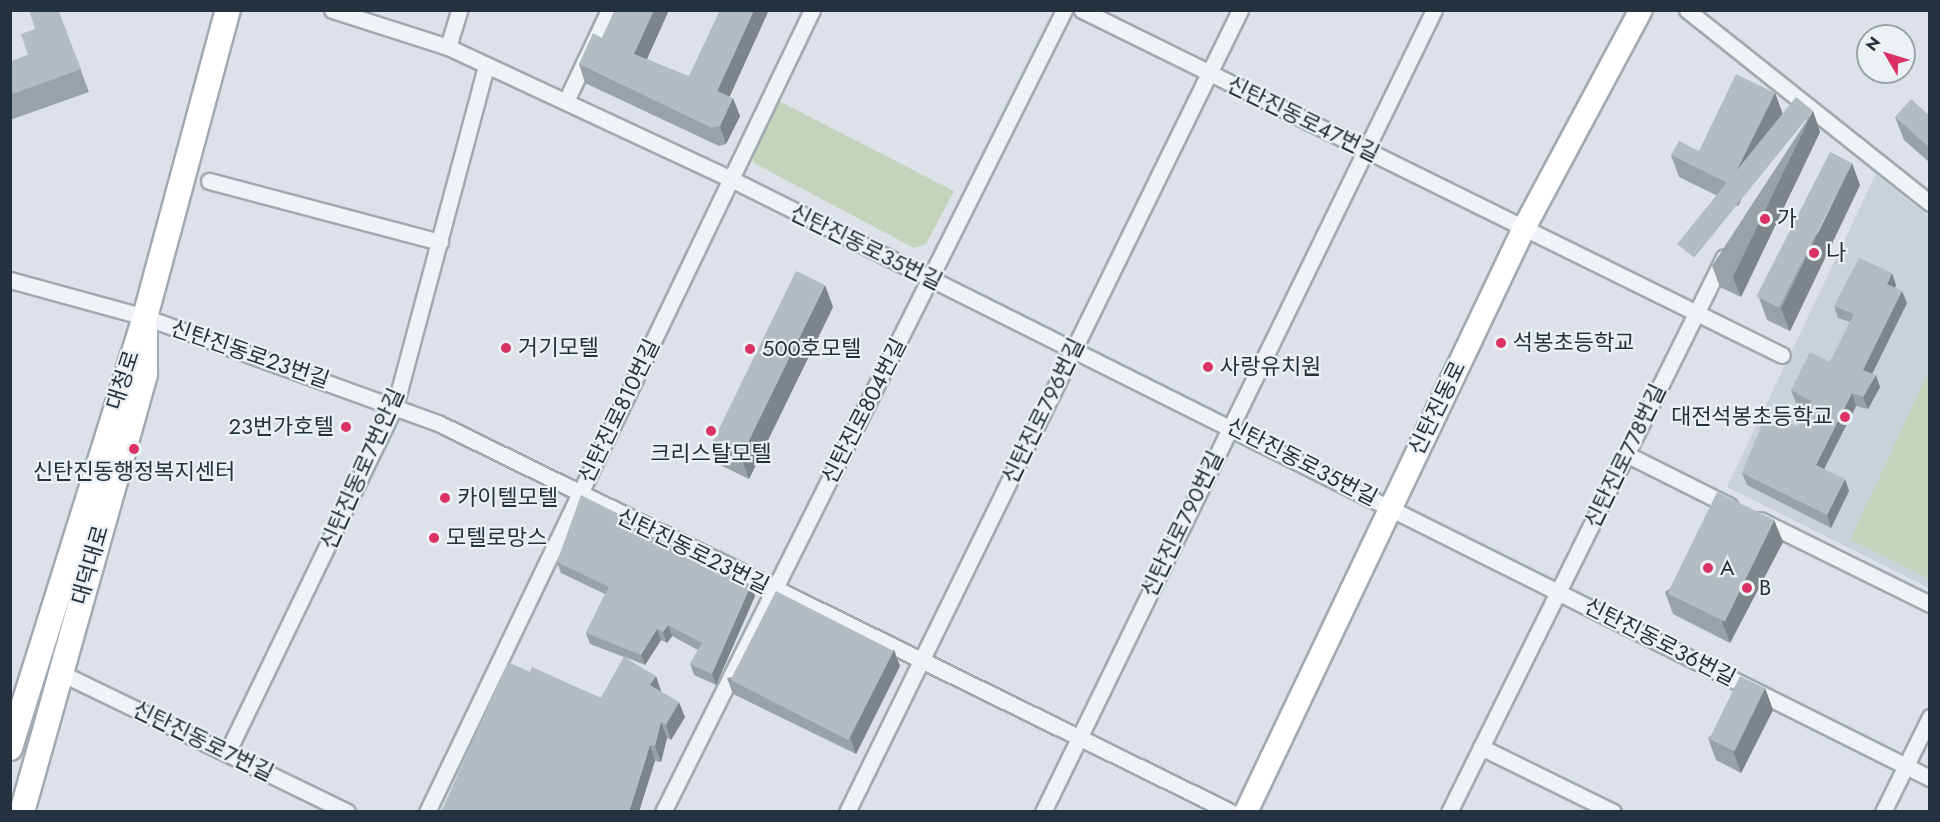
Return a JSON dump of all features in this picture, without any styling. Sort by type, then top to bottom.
[{"type":"main road","name":"대청로","points":[[12,741],[145,317],[228,10]]},
{"type":"main road","name":"신탄진동로","points":[[1246,812],[1524,228],[1641,10]]},
{"type":"main road","name":"대덕대로","points":[[24,806],[59,672],[145,374],[145,317]]},
{"type":"street","name":"신탄진동로35번길","points":[[332,10],[448,47],[566,101],[730,179],[1390,506]]},
{"type":"street","points":[[448,47],[459,10]]},
{"type":"street","points":[[566,101],[609,10]]},
{"type":"street","name":"신탄진로810번길","points":[[427,812],[812,10]]},
{"type":"street","name":"신탄진로804번길","points":[[663,812],[1064,10]]},
{"type":"street","name":"신탄진동로47번길","points":[[1082,10],[1782,355]]},
{"type":"street","name":"신탄진로796번길","points":[[847,812],[1240,10]]},
{"type":"street","name":"신탄진로790번길","points":[[1043,812],[1363,149],[1434,10]]},
{"type":"street","points":[[1687,10],[1929,203]]},
{"type":"street","name":"신탄진동로7번안길","points":[[227,753],[395,406],[486,66]]},
{"type":"street","points":[[1791,122],[1801,101]]},
{"type":"street","points":[[209,181],[440,242]]},
{"type":"street","name":"신탄진로778번길","points":[[1449,812],[1733,238]]},
{"type":"street","name":"신탄진동로23번길","points":[[10,280],[145,317],[395,406],[1231,812]]},
{"type":"street","points":[[1626,454],[1929,604]]},
{"type":"street","name":"신탄진동로36번길","points":[[1390,506],[1929,778]]},
{"type":"street","name":"신탄진동로7번길","points":[[59,672],[347,812]]},
{"type":"street","points":[[1883,812],[1929,717]]},
{"type":"street","points":[[1481,747],[1613,812]]},
{"type":"shaded area","name":"대전석봉초등학교","points":[[1876,174],[1929,217],[1929,588],[1727,487]]},
{"type":"green space","points":[[773,98],[954,191],[926,244],[914,248],[754,163],[749,148]]},
{"type":"green space","points":[[1929,371],[1929,579],[1850,540]]},
{"type":"building","points":[[29,10],[58,10],[81,69],[10,95],[10,62],[28,55],[21,34],[35,29]]},
{"type":"building","points":[[615,10],[654,10],[634,54],[689,76],[720,10],[754,10],[717,91],[733,98],[720,126],[712,128],[579,64],[593,33],[602,38]]},
{"type":"building","points":[[1736,74],[1775,93],[1730,184],[1671,155],[1679,141],[1699,151]]},
{"type":"building","points":[[1796,97],[1813,111],[1694,258],[1677,244]]},
{"type":"building","points":[[1911,99],[1929,115],[1929,147],[1895,117]]},
{"type":"building","points":[[1830,152],[1852,163],[1779,308],[1756,296]]},
{"type":"building","points":[[1859,258],[1892,273],[1887,284],[1902,291],[1863,370],[1876,375],[1863,397],[1852,393],[1816,465],[1845,479],[1827,515],[1742,473],[1767,412],[1798,427],[1811,401],[1791,390],[1810,352],[1830,362],[1854,314],[1834,306]]},
{"type":"building","points":[[796,271],[825,285],[741,457],[712,443]]},
{"type":"building","points":[[1717,492],[1775,520],[1725,622],[1667,594]]},
{"type":"building","points":[[581,495],[629,519],[624,529],[651,542],[654,536],[751,585],[712,674],[690,664],[702,643],[668,625],[663,632],[657,629],[641,655],[586,633],[609,587],[557,562]]},
{"type":"building","points":[[776,591],[894,651],[848,740],[731,680]]},
{"type":"building","points":[[624,657],[656,676],[650,685],[679,702],[666,725],[661,722],[655,746],[650,745],[629,812],[441,812],[508,662],[530,672],[532,667],[601,698]]},
{"type":"building","points":[[1740,676],[1765,688],[1734,751],[1709,739]]},
{"type":"place","name":"가","points":[[1765,219]]},
{"type":"place","name":"나","points":[[1814,253]]},
{"type":"place","name":"석봉초등학교","points":[[1501,343]]},
{"type":"place","name":"거기모텔","points":[[506,348]]},
{"type":"place","name":"500호모텔","points":[[750,349]]},
{"type":"place","name":"사랑유치원","points":[[1208,367]]},
{"type":"place","name":"대전석봉초등학교","points":[[1845,417]]},
{"type":"place","name":"23번가호텔","points":[[346,427]]},
{"type":"place","name":"크리스탈모텔","points":[[711,431]]},
{"type":"place","name":"신탄진동행정복지센터","points":[[134,449]]},
{"type":"place","name":"카이텔모텔","points":[[445,498]]},
{"type":"place","name":"모텔로망스","points":[[434,538]]},
{"type":"place","name":"A","points":[[1708,568]]},
{"type":"place","name":"B","points":[[1747,588]]}]
